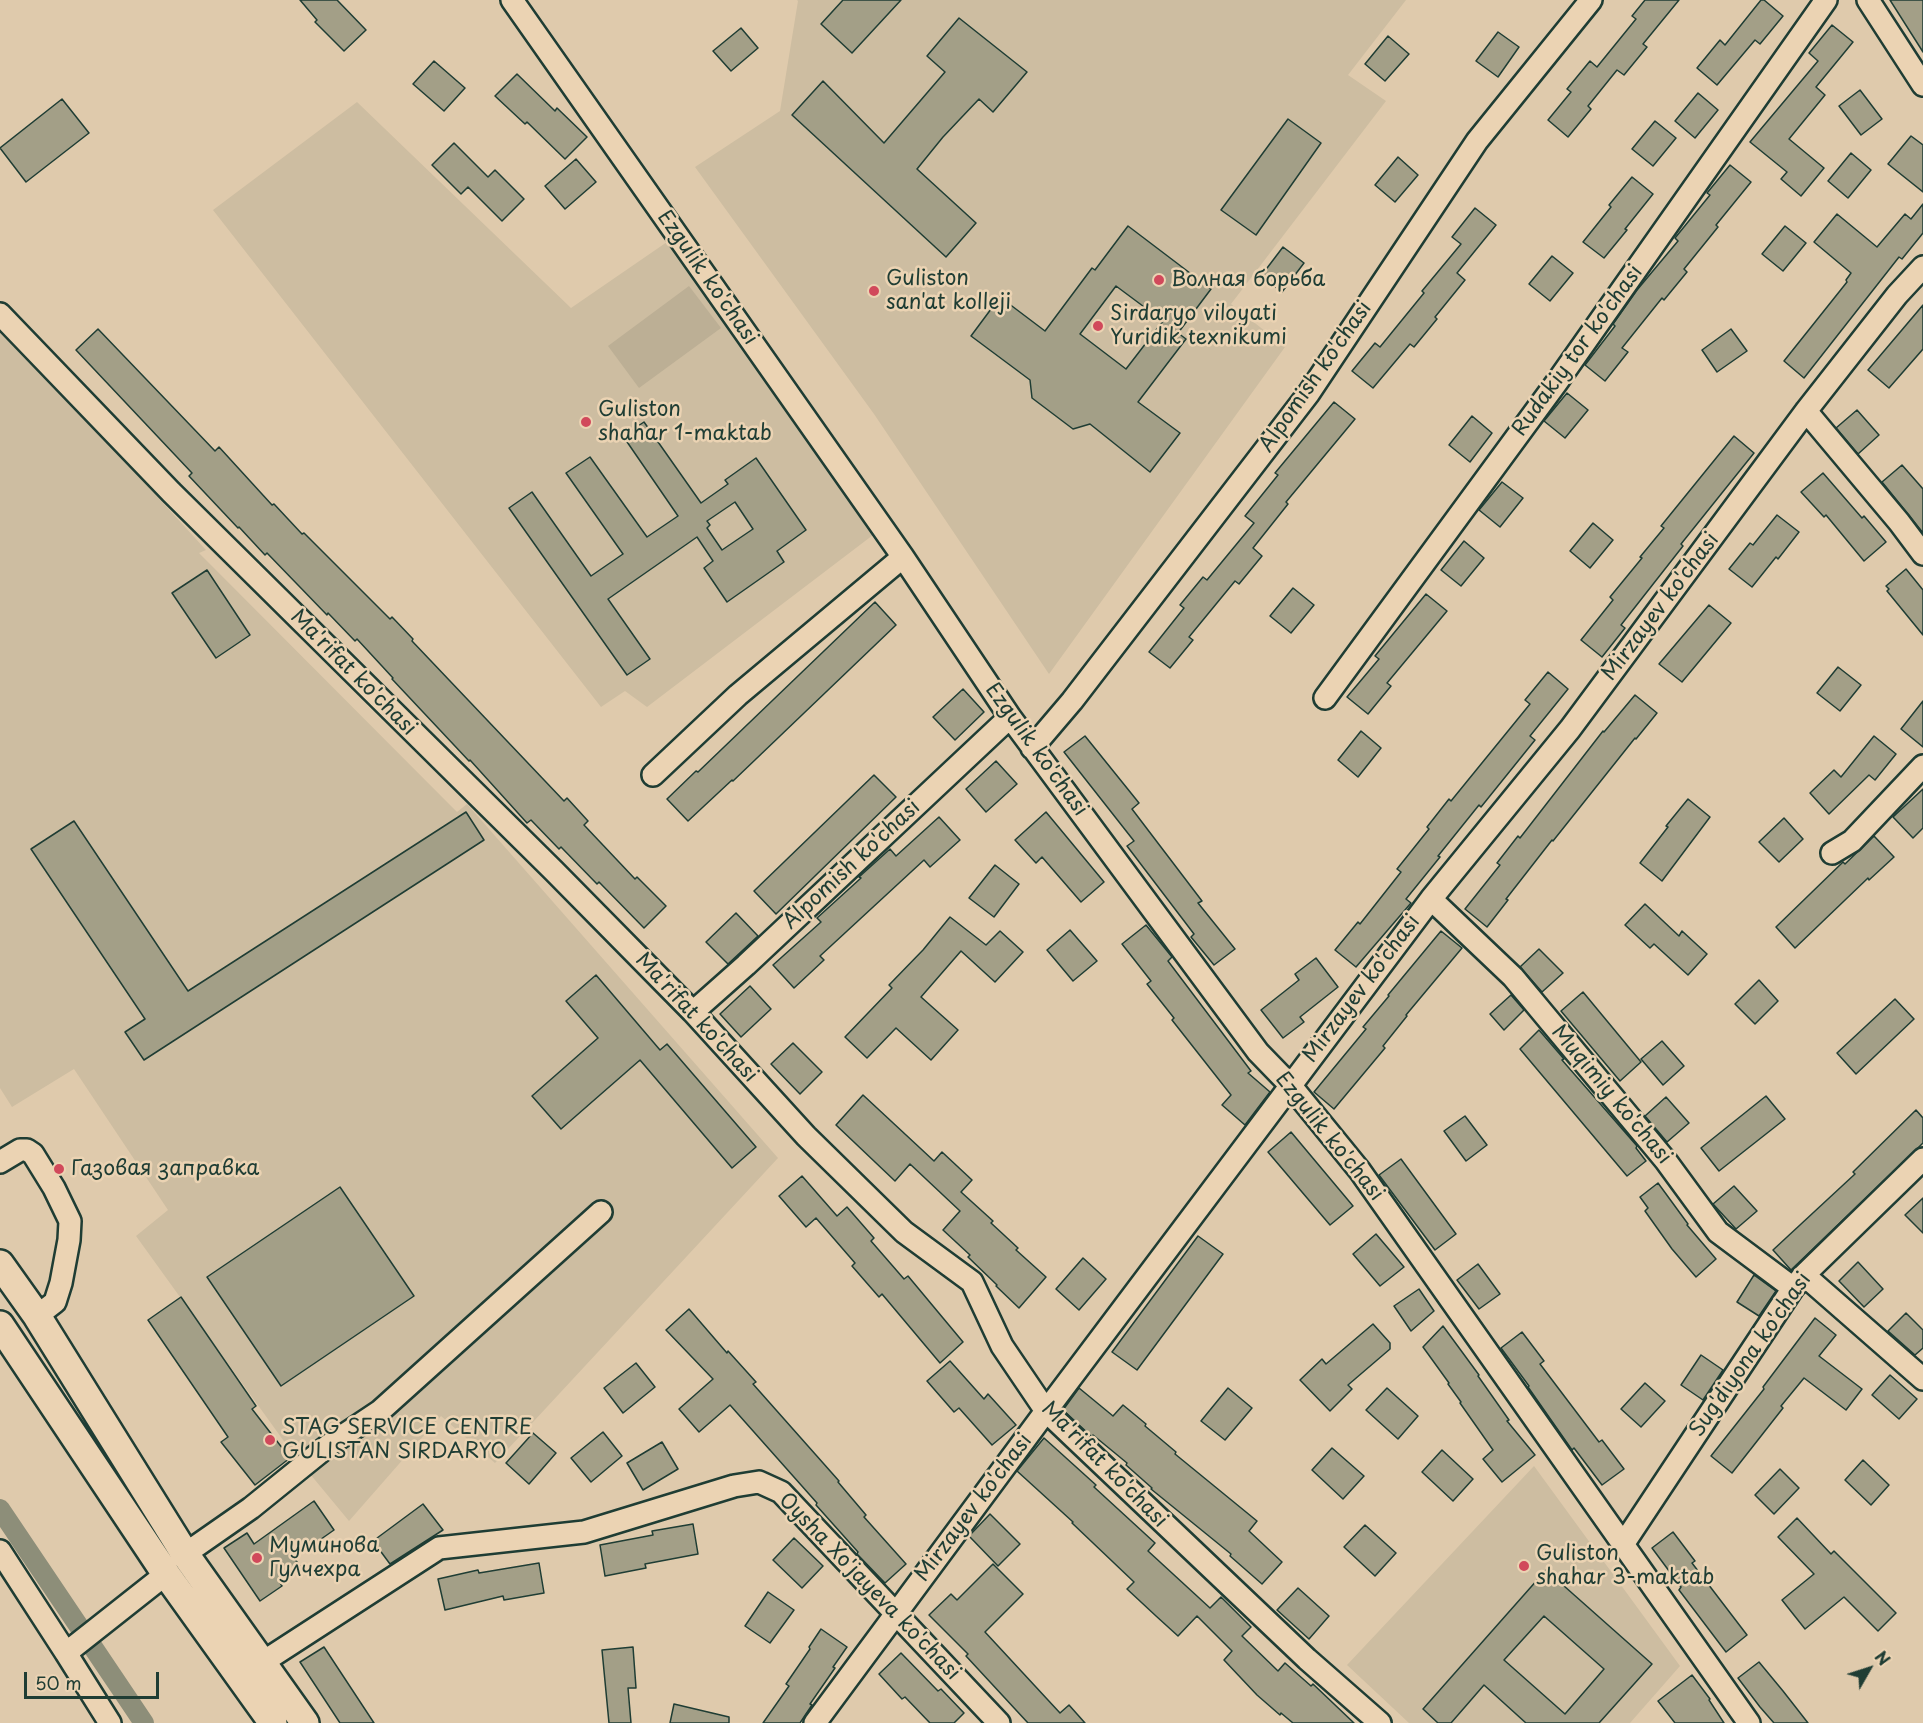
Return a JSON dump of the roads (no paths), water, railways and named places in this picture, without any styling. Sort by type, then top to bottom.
[{"type":"main road","points":[[0,1264],[45,1310],[185,1554],[305,1723]]},
{"type":"main road","points":[[0,1325],[166,1574],[273,1723]]},
{"type":"street","name":"Ezgulik ko'chasi","points":[[512,0],[903,557],[1032,748],[1258,1052],[1290,1085],[1367,1180],[1749,1723]]},
{"type":"street","name":"Alpomish ko'chasi","points":[[1032,748],[1072,701],[1309,393],[1477,141],[1591,0]]},
{"type":"street","name":"Rudakiy tor ko'chasi","points":[[1325,698],[1557,382],[1826,0]]},
{"type":"street","points":[[1868,0],[1923,85]]},
{"type":"street","name":"Mirzayev ko'chasi","points":[[815,1723],[1431,899],[1570,729],[1806,411],[1897,295],[1923,267]]},
{"type":"street","name":"Ma'rifat ko'chasi","points":[[0,314],[171,492],[693,1012],[806,1136],[904,1232],[972,1281],[1002,1346],[1046,1411],[1306,1659],[1380,1723]]},
{"type":"street","points":[[1806,411],[1923,554]]},
{"type":"street","points":[[653,775],[738,695],[903,557]]},
{"type":"street","name":"Alpomish ko'chasi","points":[[693,1012],[1010,717]]},
{"type":"street","points":[[1832,853],[1852,841],[1923,766]]},
{"type":"street","name":"Muqimiy ko'chasi","points":[[1431,899],[1513,977],[1666,1161],[1718,1232],[1798,1282],[1923,1379]]},
{"type":"street","points":[[0,1162],[20,1150],[27,1150],[33,1154],[54,1188],[70,1221],[61,1283],[45,1310]]},
{"type":"street","name":"Sug'diyona ko'chasi","points":[[1624,1543],[1798,1282],[1921,1164]]},
{"type":"street","points":[[185,1554],[251,1508],[329,1445],[380,1411],[601,1212]]},
{"type":"street","name":"Oysha Xo'jayeva ko'chasi","points":[[263,1662],[439,1548],[585,1532],[734,1486],[759,1482],[781,1492],[999,1723]]},
{"type":"street","points":[[0,1551],[70,1650],[111,1723]]},
{"type":"street","points":[[70,1650],[166,1574]]},
{"type":"waterway","points":[[0,1509],[144,1723]]},
{"type":"place","name":"Волная борьба","points":[[1159,280]]},
{"type":"place","name":"Guliston san'at kolleji","points":[[874,291]]},
{"type":"place","name":"Sirdaryo viloyati Yuridik texnikumi","points":[[1098,326]]},
{"type":"place","name":"Guliston shahar 1-maktab","points":[[586,422]]},
{"type":"place","name":"Газовая заправка","points":[[59,1169]]},
{"type":"place","name":"STAG SERVICE CENTRE GULISTAN SIRDARYO","points":[[270,1440]]},
{"type":"place","name":"Муминова Гулчехра","points":[[257,1558]]},
{"type":"place","name":"Guliston shahar 3-maktab","points":[[1524,1566]]}]
